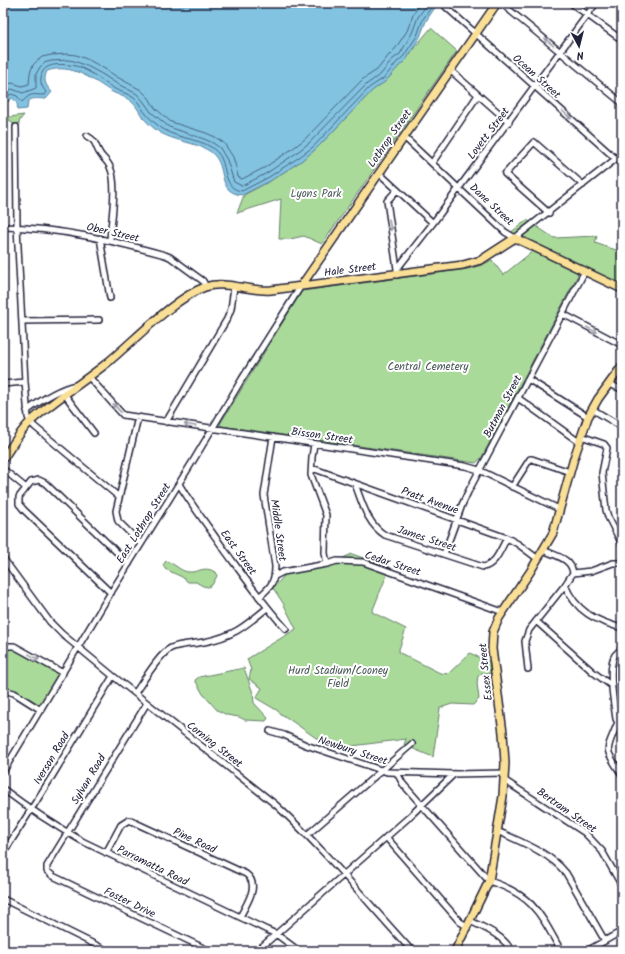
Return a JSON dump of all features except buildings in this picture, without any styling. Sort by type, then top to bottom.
[{"type":"main road","name":"Lothrop Street","points":[[301,286],[497,3]]},
{"type":"main road","name":"Hale Street","points":[[3,458],[23,429],[30,422],[89,377],[173,307],[187,297],[206,287],[216,285],[263,291],[397,272],[475,263],[492,254],[515,238]]},
{"type":"main road","name":"Dane Street","points":[[515,238],[622,289]]},
{"type":"main road","name":"Essex Street","points":[[455,951],[489,881],[504,776],[503,733],[492,649],[495,624],[538,559],[553,532],[580,439],[588,417],[608,384],[622,366]]},
{"type":"street","points":[[501,3],[622,103]]},
{"type":"street","points":[[571,3],[622,40]]},
{"type":"street","name":"Lovett Street","points":[[397,272],[596,3]]},
{"type":"street","name":"Ocean Street","points":[[446,8],[616,159]]},
{"type":"street","points":[[450,70],[509,122]]},
{"type":"street","points":[[432,163],[478,95]]},
{"type":"street","points":[[16,127],[17,227],[25,382],[27,411],[30,422],[119,498]]},
{"type":"street","points":[[87,136],[94,140],[99,152],[111,167],[114,194],[110,240]]},
{"type":"street","name":"Dane Street","points":[[404,137],[505,232],[515,238]]},
{"type":"street","points":[[549,213],[505,174],[534,142],[583,185]]},
{"type":"street","name":"Hale Street","points":[[515,238],[549,213],[622,154]]},
{"type":"street","points":[[379,173],[433,223]]},
{"type":"street","points":[[397,190],[387,201],[397,272]]},
{"type":"street","name":"Ober Street","points":[[3,227],[58,231],[100,238],[169,257],[203,280],[206,287]]},
{"type":"street","points":[[100,238],[110,298]]},
{"type":"street","name":"Butman Street","points":[[444,554],[462,505],[479,470],[585,271]]},
{"type":"street","name":"East Lothrop Street","points":[[3,772],[141,544],[213,429],[242,379],[301,286]]},
{"type":"street","points":[[166,422],[227,319],[231,308],[234,287]]},
{"type":"street","points":[[563,314],[622,345]]},
{"type":"street","points":[[22,321],[99,320]]},
{"type":"street","name":"Bisson Street","points":[[89,377],[123,414],[166,422],[465,466],[479,470],[560,509]]},
{"type":"street","points":[[528,379],[588,417]]},
{"type":"street","points":[[3,384],[25,382]]},
{"type":"street","name":"Hale Street","points":[[27,411],[34,405],[68,387],[78,384]]},
{"type":"street","points":[[608,384],[622,389]]},
{"type":"street","points":[[65,395],[94,434]]},
{"type":"street","points":[[518,398],[580,439],[604,444],[607,448],[602,474],[606,510],[622,544]]},
{"type":"street","points":[[592,409],[622,427]]},
{"type":"street","points":[[138,417],[116,511],[118,521],[141,544]]},
{"type":"street","name":"Middle Street","points":[[259,597],[272,584],[275,576],[264,495],[273,438]]},
{"type":"street","points":[[314,444],[312,457],[313,482],[326,515],[325,558],[327,564]]},
{"type":"street","points":[[512,487],[530,459],[570,472]]},
{"type":"street","points":[[3,468],[25,488]]},
{"type":"street","name":"Pratt Avenue","points":[[312,468],[507,538],[518,544],[538,559]]},
{"type":"street","points":[[112,593],[24,510],[18,500],[25,488],[34,480],[39,480],[45,483],[129,564]]},
{"type":"street","name":"East Street","points":[[179,484],[190,503],[267,608],[286,629]]},
{"type":"street","name":"James Street","points":[[355,484],[371,522],[385,535],[476,565],[488,566],[493,562],[507,538]]},
{"type":"street","points":[[619,538],[622,524]]},
{"type":"street","points":[[543,550],[570,563],[573,573]]},
{"type":"street","name":"Corning Street","points":[[3,558],[50,622],[78,648],[276,805],[307,835],[412,951]]},
{"type":"street","name":"Cedar Street","points":[[275,576],[283,572],[342,560],[363,562],[503,612]]},
{"type":"street","points":[[573,573],[592,571],[613,563],[622,563]]},
{"type":"street","points":[[528,669],[525,645],[529,630],[573,573]]},
{"type":"street","points":[[565,585],[570,597],[588,615],[597,620],[622,628]]},
{"type":"street","points":[[135,693],[156,663],[170,648],[221,638],[231,634],[242,628],[267,608]]},
{"type":"street","points":[[536,621],[612,686]]},
{"type":"street","points":[[3,646],[14,646],[63,673]]},
{"type":"street","points":[[622,648],[615,655],[612,670],[612,686],[616,719],[620,724],[608,744],[609,756],[622,775]]},
{"type":"street","name":"Iverson Road","points":[[6,849],[113,676]]},
{"type":"street","points":[[3,690],[14,694],[41,710]]},
{"type":"street","name":"Sylvan Road","points":[[47,866],[147,703]]},
{"type":"street","name":"Newbury Street","points":[[270,731],[381,771],[397,773],[504,776]]},
{"type":"street","points":[[307,835],[412,744]]},
{"type":"street","points":[[397,773],[403,784],[421,806],[489,881],[502,885],[522,895],[535,907],[561,951]]},
{"type":"street","points":[[257,951],[421,806],[454,774]]},
{"type":"street","name":"Bertram Street","points":[[504,776],[585,833],[602,851],[622,886]]},
{"type":"street","name":"Parramatta Road","points":[[3,789],[68,833],[106,853],[276,934],[299,951]]},
{"type":"street","name":"Pine Road","points":[[106,853],[121,824],[129,820],[246,874],[251,878],[253,885],[252,892],[240,917]]},
{"type":"street","points":[[497,832],[547,855],[559,864],[566,873],[605,941]]},
{"type":"street","points":[[386,837],[460,922],[496,934],[503,939],[512,951]]},
{"type":"street","name":"Foster Drive","points":[[47,866],[47,870],[53,876],[210,951]]},
{"type":"street","points":[[3,899],[108,951]]},
{"type":"street","points":[[587,951],[622,931]]},
{"type":"green space","name":"Lyons Park","points":[[431,28],[457,51],[322,244],[304,236],[290,239],[279,239],[281,199],[237,213],[244,195],[270,181],[301,161],[316,149],[373,90],[386,81],[406,60]]},
{"type":"green space","points":[[24,115],[18,126],[15,127],[10,120],[3,120],[3,118]]},
{"type":"green space","points":[[527,220],[554,238],[597,236],[595,243],[622,252],[622,289],[510,233]]},
{"type":"green space","name":"Central Cemetery","points":[[533,251],[577,272],[578,275],[482,457],[476,463],[221,426],[220,424],[302,291],[468,269],[492,260],[503,275]]},
{"type":"green space","name":"Hurd Stadium/Cooney Field","points":[[352,554],[390,567],[372,612],[406,629],[398,652],[440,673],[448,674],[470,653],[494,663],[494,674],[482,673],[478,676],[477,683],[479,699],[473,705],[452,704],[440,708],[433,757],[404,745],[406,739],[335,748],[319,740],[280,714],[278,711],[256,698],[262,688],[249,679],[251,670],[247,659],[296,629],[283,603],[273,588],[284,576],[287,568],[305,565],[324,566]]},
{"type":"green space","points":[[166,561],[188,572],[207,569],[216,572],[217,576],[212,585],[208,587],[196,582],[188,582],[182,577],[165,569],[163,565]]},
{"type":"green space","points":[[3,646],[14,646],[61,671],[41,710],[14,693],[3,690]]},
{"type":"green space","points":[[244,668],[253,693],[254,703],[268,718],[266,721],[245,720],[239,717],[227,715],[217,710],[203,694],[195,680],[199,677]]},
{"type":"water","points":[[3,3],[438,3],[426,21],[420,37],[406,60],[386,81],[373,90],[316,149],[301,161],[270,181],[242,195],[229,190],[224,180],[219,162],[211,152],[199,146],[159,132],[143,118],[133,103],[95,81],[72,70],[56,69],[47,71],[45,82],[52,92],[46,99],[37,98],[28,101],[27,109],[17,110],[17,103],[12,98],[3,106]]},
{"type":"railway","points":[[612,951],[622,945]]}]
